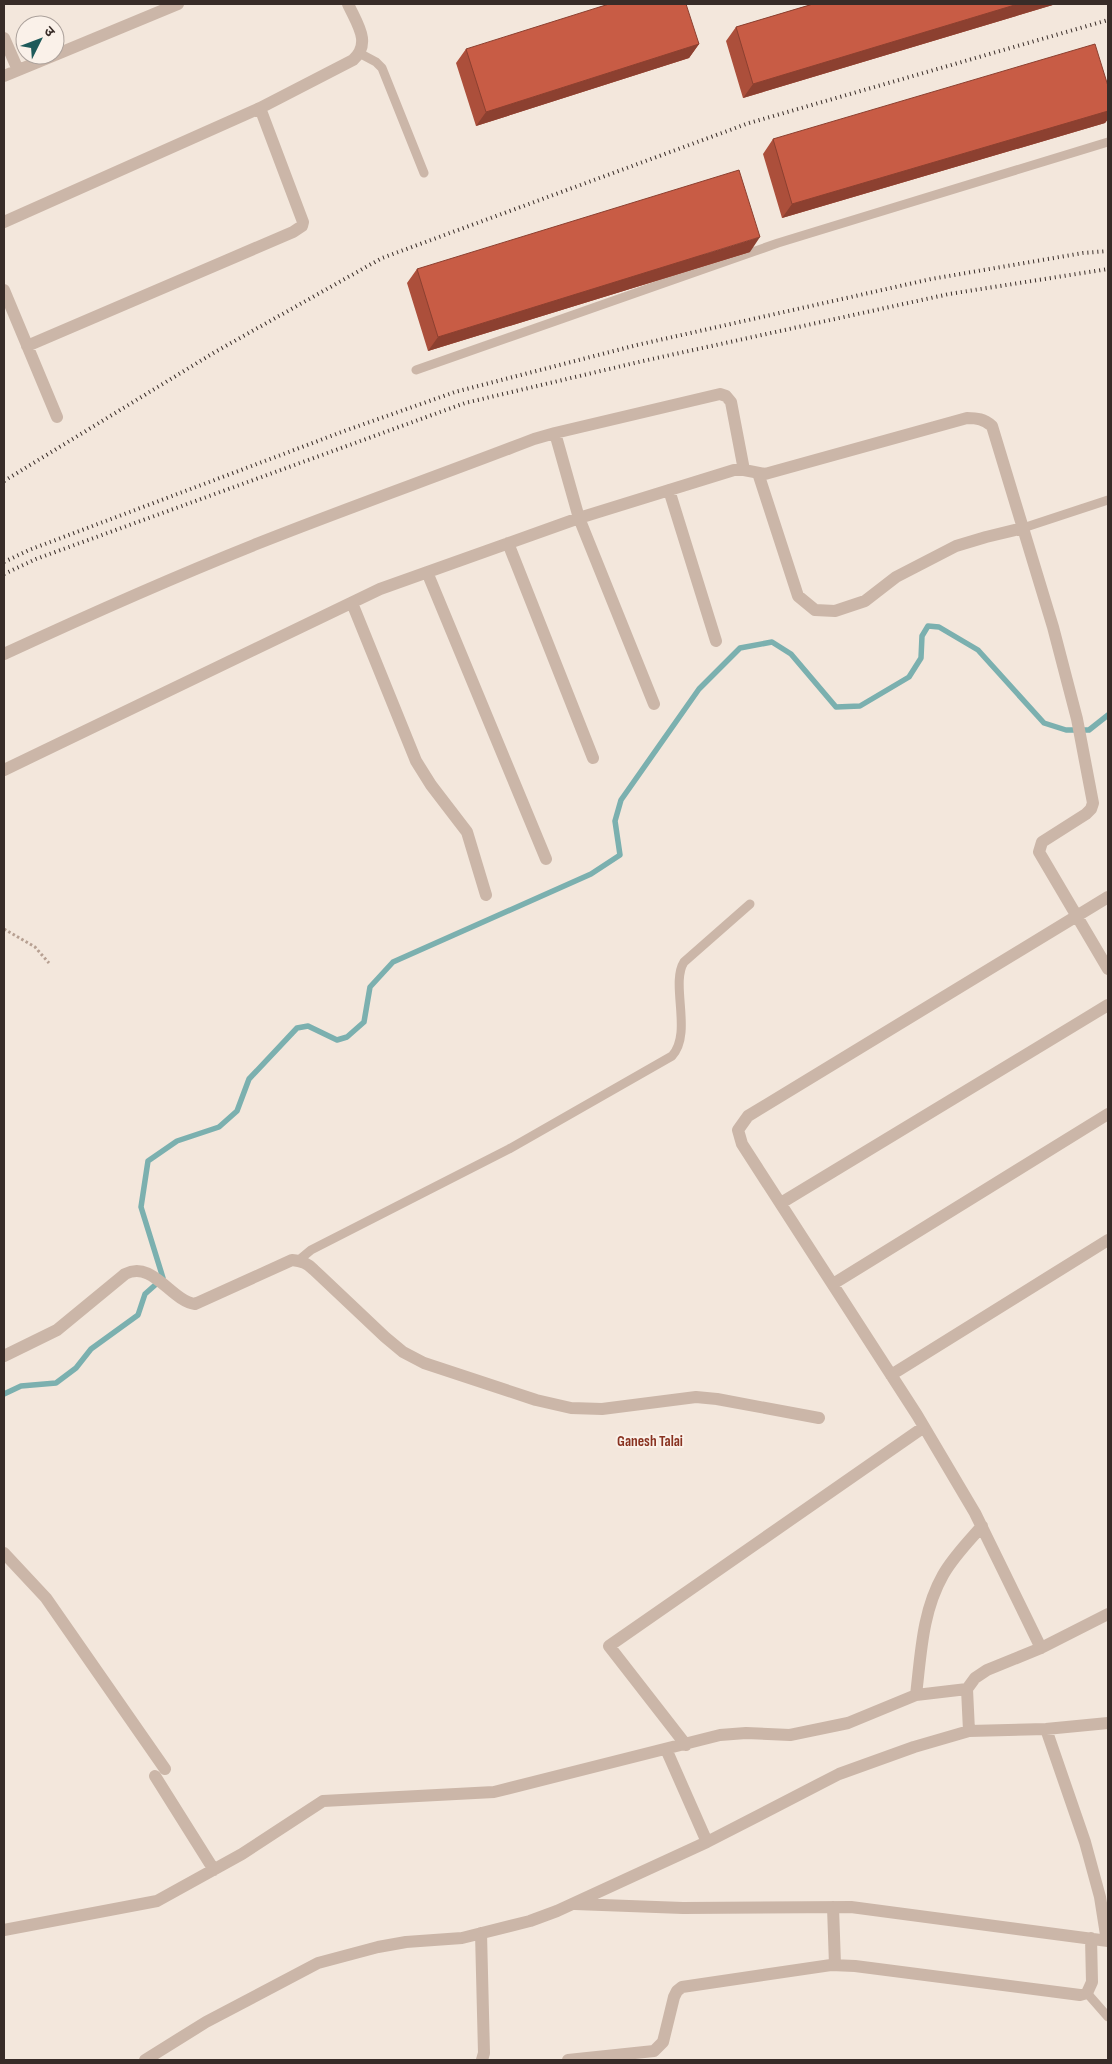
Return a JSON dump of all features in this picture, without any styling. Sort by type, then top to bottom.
[{"type":"street","points":[[65,51],[178,4]]},
{"type":"street","points":[[4,222],[260,108],[353,60],[361,54],[364,40],[348,4]]},
{"type":"street","points":[[4,38],[18,70]]},
{"type":"street","points":[[4,76],[30,65]]},
{"type":"street","points":[[27,346],[293,232],[302,226],[303,222],[260,108]]},
{"type":"street","points":[[4,290],[57,417]]},
{"type":"street","points":[[4,654],[95,612],[252,546],[374,498],[555,433],[720,394],[726,396],[731,402],[744,470]]},
{"type":"street","points":[[4,770],[380,590],[508,542],[734,470],[765,474],[967,418],[977,418],[986,421],[992,426],[1053,627],[1077,719],[1093,803],[1091,808],[1042,842],[1039,852],[1108,969]]},
{"type":"street","points":[[555,433],[579,518],[654,704]]},
{"type":"street","points":[[758,473],[798,596],[815,610],[835,611],[865,602],[896,577],[956,546],[1023,528]]},
{"type":"street","points":[[669,490],[716,641]]},
{"type":"street","points":[[508,542],[593,758]]},
{"type":"street","points":[[427,572],[546,858]]},
{"type":"street","points":[[352,603],[416,760],[431,785],[467,832],[486,895]]},
{"type":"street","points":[[1042,1648],[982,1526],[924,1427],[742,1144],[738,1130],[748,1116],[1108,897]]},
{"type":"street","points":[[781,1204],[1108,1005]]},
{"type":"street","points":[[833,1284],[1108,1114]]},
{"type":"street","points":[[891,1375],[1108,1240]]},
{"type":"street","points":[[4,1356],[57,1330],[125,1274],[139,1270],[152,1276],[186,1301],[195,1304],[292,1260],[299,1260],[306,1262],[385,1338],[403,1352],[424,1363],[536,1400],[571,1408],[602,1408],[696,1397],[717,1399],[819,1418]]},
{"type":"street","points":[[686,1745],[609,1646],[924,1427]]},
{"type":"street","points":[[916,1695],[922,1639],[928,1606],[944,1574],[982,1526]]},
{"type":"street","points":[[4,1554],[46,1598],[160,1772],[214,1870]]},
{"type":"street","points":[[969,1732],[967,1689],[975,1678],[987,1670],[1042,1648],[1108,1614]]},
{"type":"street","points":[[4,1930],[157,1901],[242,1854],[322,1801],[494,1792],[720,1735],[746,1733],[790,1735],[848,1723],[916,1695],[967,1689]]},
{"type":"street","points":[[145,2060],[206,2022],[318,1963],[388,1945],[462,1938],[530,1921],[573,1904],[707,1842],[838,1774],[914,1746],[969,1732],[1046,1729],[1108,1723]]},
{"type":"street","points":[[573,1904],[683,1908],[851,1907],[1108,1941],[1100,1896],[1085,1842],[1046,1729]]},
{"type":"street","points":[[666,1749],[707,1842]]},
{"type":"street","points":[[833,1907],[835,1965]]},
{"type":"street","points":[[481,1933],[484,2053],[482,2060]]},
{"type":"street","points":[[568,2060],[654,2051],[659,2048],[663,2042],[674,1997],[682,1987],[835,1965],[1080,1995],[1087,1992],[1092,1982],[1091,1938]]},
{"type":"lane","points":[[361,54],[376,62],[382,68],[424,173]]},
{"type":"lane","points":[[416,370],[778,243],[1108,142]]},
{"type":"lane","points":[[1023,528],[1108,500]]},
{"type":"lane","points":[[299,1260],[311,1250],[510,1149],[672,1056],[680,1045],[680,969],[684,962],[750,904]]},
{"type":"lane","points":[[1087,1992],[1108,2017]]},
{"type":"path","points":[[4,929],[35,947],[49,963]]},
{"type":"building","points":[[609,4],[686,4],[699,44],[486,112],[466,49]]},
{"type":"building","points":[[813,4],[1018,4],[753,84],[736,27]]},
{"type":"building","points":[[1095,44],[1108,86],[1108,111],[792,204],[773,139]]},
{"type":"building","points":[[739,170],[760,237],[438,337],[417,269]]},
{"type":"waterway","points":[[4,1394],[21,1386],[56,1383],[76,1368],[91,1349],[138,1315],[145,1294],[163,1278],[141,1207],[148,1161],[177,1141],[219,1127],[237,1111],[249,1079],[297,1028],[308,1026],[337,1040],[347,1037],[364,1022],[370,987],[393,962],[591,874],[620,855],[615,821],[621,800],[699,689],[740,648],[772,642],[791,654],[836,707],[860,706],[909,677],[921,658],[922,636],[928,626],[939,627],[978,650],[1044,723],[1066,730],[1089,730],[1108,715]]},
{"type":"railway","points":[[4,481],[215,352],[382,258],[749,123],[1108,20]]},
{"type":"railway","points":[[4,562],[29,550],[347,430],[455,392],[637,345],[931,279],[1083,253],[1108,251]]},
{"type":"railway","points":[[4,574],[36,559],[465,403],[643,361],[949,294],[1108,269]]},
{"type":"district","name":"Ganesh Talai","points":[[650,1441]]}]
